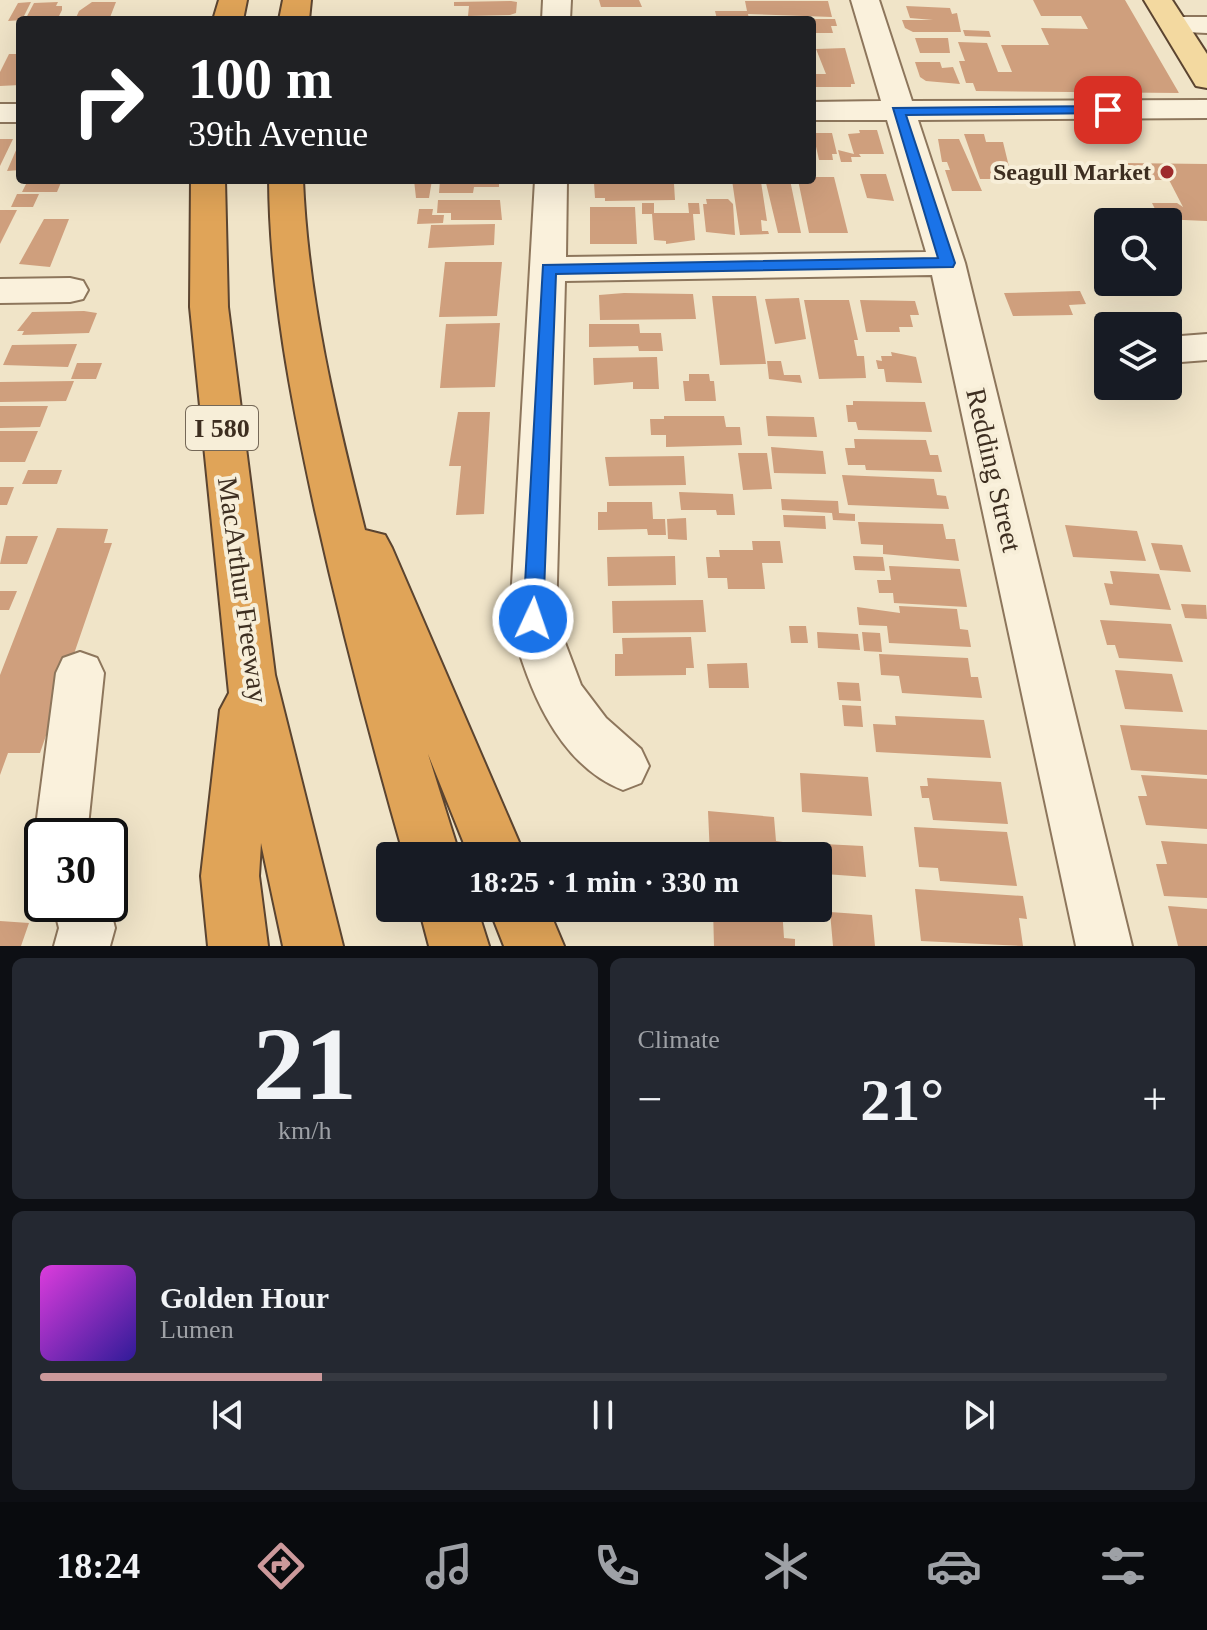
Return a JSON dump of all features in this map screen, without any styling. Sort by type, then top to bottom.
[{"type":"highway","name":"MacArthur Freeway","points":[[208,184],[209,307],[250,675],[313,946]]},
{"type":"highway","points":[[286,184],[295,293],[318,423],[352,571],[428,842]]},
{"type":"highway","points":[[318,423],[491,842]]},
{"type":"highway","points":[[238,946],[230,876],[250,675]]},
{"type":"highway","points":[[452,922],[459,946]]},
{"type":"highway","points":[[524,922],[534,946]]},
{"type":"main road","points":[[1166,12],[1207,79]]},
{"type":"street","name":"Redding Street","points":[[865,0],[947,263],[1104,946]]},
{"type":"street","points":[[1166,12],[1207,25]]},
{"type":"street","points":[[816,111],[1207,109]]},
{"type":"street","points":[[551,184],[533,619],[541,652],[569,714],[592,742],[623,766]]},
{"type":"street","points":[[548,269],[947,263]]},
{"type":"street","points":[[1,292],[70,290]]},
{"type":"street","points":[[64,818],[80,673]]},
{"type":"street","points":[[82,946],[86,922]]},
{"type":"building","points":[[599,0],[639,0],[642,7],[601,7]]},
{"type":"building","points":[[1033,0],[1125,0],[1179,93],[976,91],[973,83],[966,83],[959,61],[965,61],[958,42],[987,43],[998,72],[1012,72],[1001,45],[1049,45],[1041,28],[1088,29],[1081,16],[1041,16]]},
{"type":"building","points":[[745,1],[828,1],[832,17],[716,16],[715,11],[747,11]]},
{"type":"building","points":[[31,2],[24,16],[8,21],[18,3]]},
{"type":"building","points":[[58,2],[56,6],[62,6],[62,10],[59,16],[27,16],[34,3]]},
{"type":"building","points":[[92,2],[116,2],[111,16],[77,16]]},
{"type":"building","points":[[454,2],[517,2],[516,13],[510,15],[468,16],[469,6],[454,6]]},
{"type":"building","points":[[906,6],[950,8],[952,14],[957,13],[961,32],[913,32],[905,28],[902,20],[933,20],[910,18]]},
{"type":"building","points":[[816,19],[835,19],[837,26],[831,26],[833,33],[816,33]]},
{"type":"building","points":[[963,30],[989,31],[991,37],[965,36]]},
{"type":"building","points":[[915,38],[948,38],[950,53],[920,53]]},
{"type":"building","points":[[845,48],[855,84],[851,87],[816,87],[816,74],[826,74],[816,49]]},
{"type":"building","points":[[9,54],[16,54],[16,85],[0,86],[0,72]]},
{"type":"building","points":[[915,62],[940,62],[942,68],[953,67],[960,84],[926,81],[920,77]]},
{"type":"building","points":[[859,130],[877,130],[884,154],[859,154],[861,157],[851,157],[852,162],[841,162],[838,150],[854,154],[848,134],[860,133]]},
{"type":"building","points":[[816,133],[832,133],[837,154],[832,154],[833,160],[819,160]]},
{"type":"building","points":[[964,134],[984,134],[986,142],[1003,142],[1012,179],[980,179]]},
{"type":"building","points":[[0,139],[13,139],[0,166]]},
{"type":"building","points":[[938,139],[959,139],[982,191],[952,191],[945,170],[950,170],[947,162],[942,162]]},
{"type":"building","points":[[16,150],[16,170],[7,171]]},
{"type":"building","name":"Seagull Market","points":[[1122,163],[1207,164],[1207,221],[1182,220],[1182,208],[1154,208],[1152,203],[1177,203],[1183,207],[1169,180],[1130,180]]},
{"type":"building","points":[[860,174],[886,174],[894,201],[867,198]]},
{"type":"building","points":[[816,177],[834,177],[848,233],[809,233],[799,184],[816,184]]},
{"type":"building","points":[[26,184],[60,184],[57,192],[22,192]]},
{"type":"building","points":[[414,184],[431,184],[429,198],[416,198]]},
{"type":"building","points":[[440,184],[499,184],[499,187],[474,187],[473,193],[439,193]]},
{"type":"building","points":[[594,184],[674,184],[675,200],[605,201],[605,198],[595,198]]},
{"type":"building","points":[[733,184],[761,184],[767,221],[761,220],[762,231],[769,234],[740,235]]},
{"type":"building","points":[[766,184],[791,184],[801,233],[778,233]]},
{"type":"building","points":[[17,194],[39,194],[33,207],[11,207]]},
{"type":"building","points":[[706,199],[728,199],[733,204],[735,235],[706,232],[703,204],[707,204]]},
{"type":"building","points":[[438,200],[500,200],[502,220],[451,220],[451,213],[437,213]]},
{"type":"building","points":[[642,203],[654,203],[654,213],[689,213],[688,203],[699,203],[700,214],[693,214],[695,240],[666,244],[666,241],[654,240],[652,214],[642,214]]},
{"type":"building","points":[[590,207],[635,207],[637,244],[590,244]]},
{"type":"building","points":[[419,209],[433,209],[432,215],[444,215],[443,223],[417,224]]},
{"type":"building","points":[[0,210],[17,210],[0,244]]},
{"type":"building","points":[[44,219],[69,219],[50,267],[19,264]]},
{"type":"building","points":[[495,224],[494,245],[428,248],[431,225]]},
{"type":"building","points":[[445,262],[502,262],[497,316],[439,317]]},
{"type":"building","points":[[1080,291],[1086,304],[1069,305],[1073,315],[1013,316],[1004,293]]},
{"type":"building","points":[[693,294],[696,319],[600,320],[599,295]]},
{"type":"building","points":[[712,296],[756,296],[766,364],[720,365]]},
{"type":"building","points":[[799,298],[806,339],[775,344],[765,299]]},
{"type":"building","points":[[804,300],[849,300],[858,340],[854,340],[857,356],[864,356],[866,378],[819,379]]},
{"type":"building","points":[[860,300],[915,301],[919,315],[910,315],[913,327],[899,327],[900,332],[866,332]]},
{"type":"building","points":[[32,312],[97,313],[89,333],[22,335],[24,331],[17,331]]},
{"type":"building","points":[[500,323],[495,387],[440,388],[446,324]]},
{"type":"building","points":[[589,324],[639,324],[640,333],[661,333],[663,351],[639,351],[638,346],[589,347]]},
{"type":"building","points":[[77,344],[68,367],[3,365],[12,345]]},
{"type":"building","points":[[891,352],[916,357],[922,383],[886,382],[884,369],[878,369],[876,360],[882,361],[881,356],[892,356]]},
{"type":"building","points":[[657,357],[659,389],[633,389],[633,382],[594,385],[593,358]]},
{"type":"building","points":[[767,361],[781,361],[784,375],[800,375],[802,383],[769,379]]},
{"type":"building","points":[[77,363],[102,363],[96,379],[71,379]]},
{"type":"building","points":[[689,374],[709,374],[710,381],[714,381],[716,401],[685,401],[683,381],[689,381]]},
{"type":"building","points":[[74,381],[66,401],[0,402],[0,382]]},
{"type":"building","points":[[853,401],[925,402],[932,432],[858,430],[856,422],[848,422],[846,405],[853,405]]},
{"type":"building","points":[[0,406],[48,406],[40,427],[0,428]]},
{"type":"building","points":[[458,412],[490,412],[484,514],[456,515],[461,466],[449,466]]},
{"type":"building","points":[[664,416],[724,416],[726,427],[740,427],[742,445],[666,447],[666,435],[651,435],[650,419],[664,419]]},
{"type":"building","points":[[766,416],[814,417],[817,437],[768,436]]},
{"type":"building","points":[[0,431],[38,431],[25,462],[0,462]]},
{"type":"building","points":[[854,439],[926,440],[930,455],[938,455],[942,472],[866,470],[865,465],[848,465],[845,448],[855,448]]},
{"type":"building","points":[[771,447],[823,451],[826,474],[774,473]]},
{"type":"building","points":[[738,453],[767,453],[772,489],[743,490]]},
{"type":"building","points":[[684,456],[686,485],[609,486],[605,457]]},
{"type":"building","points":[[28,470],[62,470],[57,484],[22,484]]},
{"type":"building","points":[[842,475],[934,479],[937,495],[946,496],[949,509],[848,505]]},
{"type":"building","points":[[0,487],[14,487],[7,505],[0,505]]},
{"type":"building","points":[[679,492],[733,494],[735,515],[717,515],[716,510],[681,510]]},
{"type":"building","points":[[781,499],[838,501],[839,513],[855,514],[855,521],[833,520],[832,513],[782,510]]},
{"type":"building","points":[[607,502],[652,502],[653,519],[665,519],[666,535],[648,535],[647,529],[598,530],[598,512],[607,512]]},
{"type":"building","points":[[783,515],[825,516],[826,529],[784,527]]},
{"type":"building","points":[[686,518],[687,540],[668,539],[667,519]]},
{"type":"building","points":[[858,522],[943,524],[946,539],[955,539],[959,561],[883,554],[883,545],[861,544]]},
{"type":"building","points":[[1065,525],[1137,531],[1146,561],[1073,557]]},
{"type":"building","points":[[57,528],[108,529],[104,543],[112,543],[40,753],[8,753],[0,775],[0,675]]},
{"type":"building","points":[[6,536],[38,536],[27,564],[0,564]]},
{"type":"building","points":[[752,541],[780,541],[783,563],[762,563],[765,589],[728,589],[727,578],[708,578],[706,557],[720,557],[719,550],[753,550]]},
{"type":"building","points":[[1151,543],[1182,545],[1191,572],[1160,570]]},
{"type":"building","points":[[675,556],[676,585],[608,586],[607,557]]},
{"type":"building","points":[[853,556],[883,557],[885,571],[855,570]]},
{"type":"building","points":[[889,566],[960,569],[967,607],[894,603],[893,593],[879,593],[877,580],[891,580]]},
{"type":"building","points":[[1110,571],[1159,574],[1171,610],[1110,605],[1104,583],[1113,584]]},
{"type":"building","points":[[0,591],[17,591],[9,610],[0,610]]},
{"type":"building","points":[[703,600],[706,632],[613,633],[612,601]]},
{"type":"building","points":[[1181,604],[1206,605],[1207,619],[1185,618]]},
{"type":"building","points":[[899,606],[957,609],[960,629],[968,630],[971,647],[889,643],[887,626],[859,625],[857,607],[900,613]]},
{"type":"building","points":[[1100,620],[1171,624],[1183,662],[1119,658],[1115,645],[1107,645]]},
{"type":"building","points":[[789,626],[806,626],[808,643],[791,643]]},
{"type":"building","points":[[817,632],[858,634],[860,650],[818,648]]},
{"type":"building","points":[[862,632],[880,633],[882,652],[864,651]]},
{"type":"building","points":[[691,637],[694,668],[686,668],[686,675],[615,676],[615,654],[623,654],[622,638]]},
{"type":"building","points":[[879,654],[968,658],[971,677],[978,677],[982,698],[902,693],[899,676],[881,675]]},
{"type":"building","points":[[747,663],[749,688],[709,688],[707,664]]},
{"type":"building","points":[[1115,670],[1172,674],[1183,712],[1125,709]]},
{"type":"building","points":[[837,682],[859,683],[861,701],[839,700]]},
{"type":"building","points":[[842,705],[861,706],[863,727],[844,726]]},
{"type":"building","points":[[895,716],[984,720],[991,758],[876,752],[873,724],[896,725]]},
{"type":"building","points":[[1120,725],[1207,730],[1207,775],[1131,770]]},
{"type":"building","points":[[800,773],[868,777],[872,816],[802,812]]},
{"type":"building","points":[[1141,775],[1207,779],[1207,829],[1146,825],[1138,796],[1147,796]]},
{"type":"building","points":[[927,778],[1001,782],[1008,824],[933,820],[929,798],[922,798],[920,786],[928,786]]},
{"type":"building","points":[[708,811],[774,817],[776,841],[783,842],[709,842]]},
{"type":"building","points":[[914,827],[1007,832],[1017,886],[940,881],[938,868],[919,867]]},
{"type":"building","points":[[1161,841],[1207,844],[1207,898],[1164,896],[1156,864],[1167,864]]},
{"type":"building","points":[[832,844],[863,846],[866,877],[832,875]]},
{"type":"building","points":[[915,889],[1023,896],[1027,919],[1019,918],[1023,946],[921,941]]},
{"type":"building","points":[[1168,906],[1207,909],[1207,946],[1178,946]]},
{"type":"building","points":[[832,912],[872,915],[875,946],[833,946]]},
{"type":"building","points":[[0,921],[29,923],[21,946],[0,946]]},
{"type":"building","points":[[713,922],[783,922],[784,938],[795,939],[795,946],[714,946]]},
{"type":"place","name":"Seagull Market","points":[[1167,172]]},
{"type":"route","points":[[533,619],[548,269],[947,263],[898,111],[1108,110]]}]
